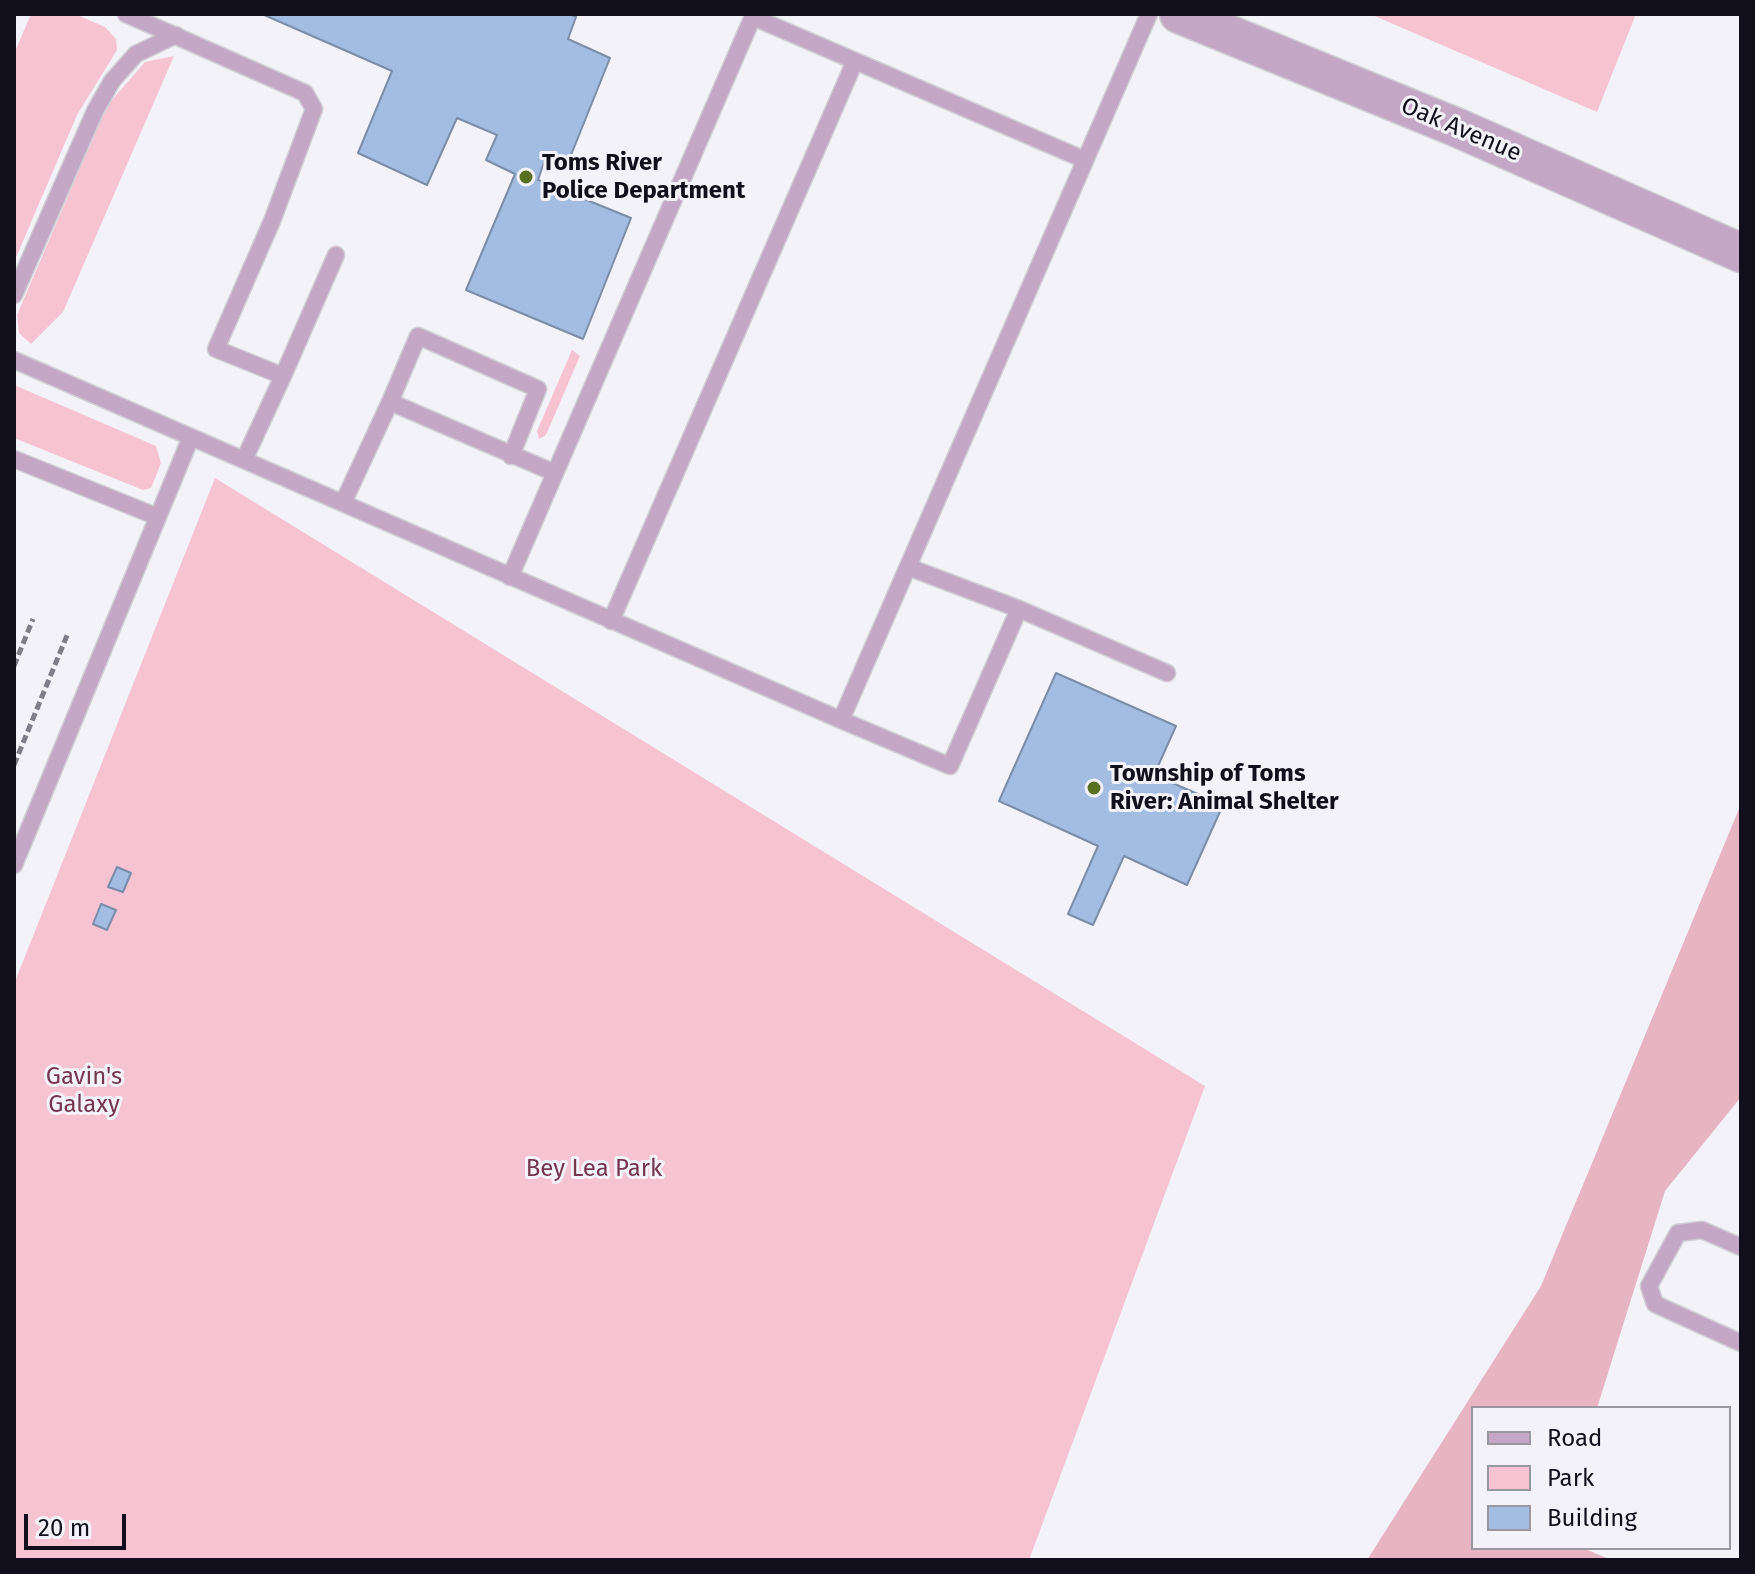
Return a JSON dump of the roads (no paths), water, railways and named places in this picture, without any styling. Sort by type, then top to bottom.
[{"type":"street","name":"Oak Avenue","points":[[1179,14],[1458,128],[1741,253]]},
{"type":"lane","points":[[126,14],[305,93],[314,109],[272,221],[216,349],[283,376]]},
{"type":"lane","points":[[841,720],[1149,14]]},
{"type":"lane","points":[[510,577],[754,15],[1085,160]]},
{"type":"lane","points":[[14,295],[95,111],[112,81],[136,54],[176,35]]},
{"type":"lane","points":[[611,621],[855,61]]},
{"type":"lane","points":[[244,460],[336,255]]},
{"type":"lane","points":[[343,503],[418,336],[538,389],[511,456]]},
{"type":"lane","points":[[14,360],[950,766],[1019,609]]},
{"type":"lane","points":[[390,402],[555,473]]},
{"type":"lane","points":[[14,865],[191,437]]},
{"type":"lane","points":[[14,459],[158,517]]},
{"type":"lane","points":[[908,567],[1019,609],[1167,673]]},
{"type":"lane","points":[[1741,1247],[1702,1230],[1678,1233],[1649,1286],[1655,1304],[1741,1343]]},
{"type":"place","name":"Toms River Police Department","points":[[526,177]]},
{"type":"place","name":"Township of Toms River: Animal Shelter","points":[[1094,788]]},
{"type":"park label","name":"Gavin's Galaxy","points":[[84,1091]]},
{"type":"park label","name":"Bey Lea Park","points":[[594,1169]]}]
